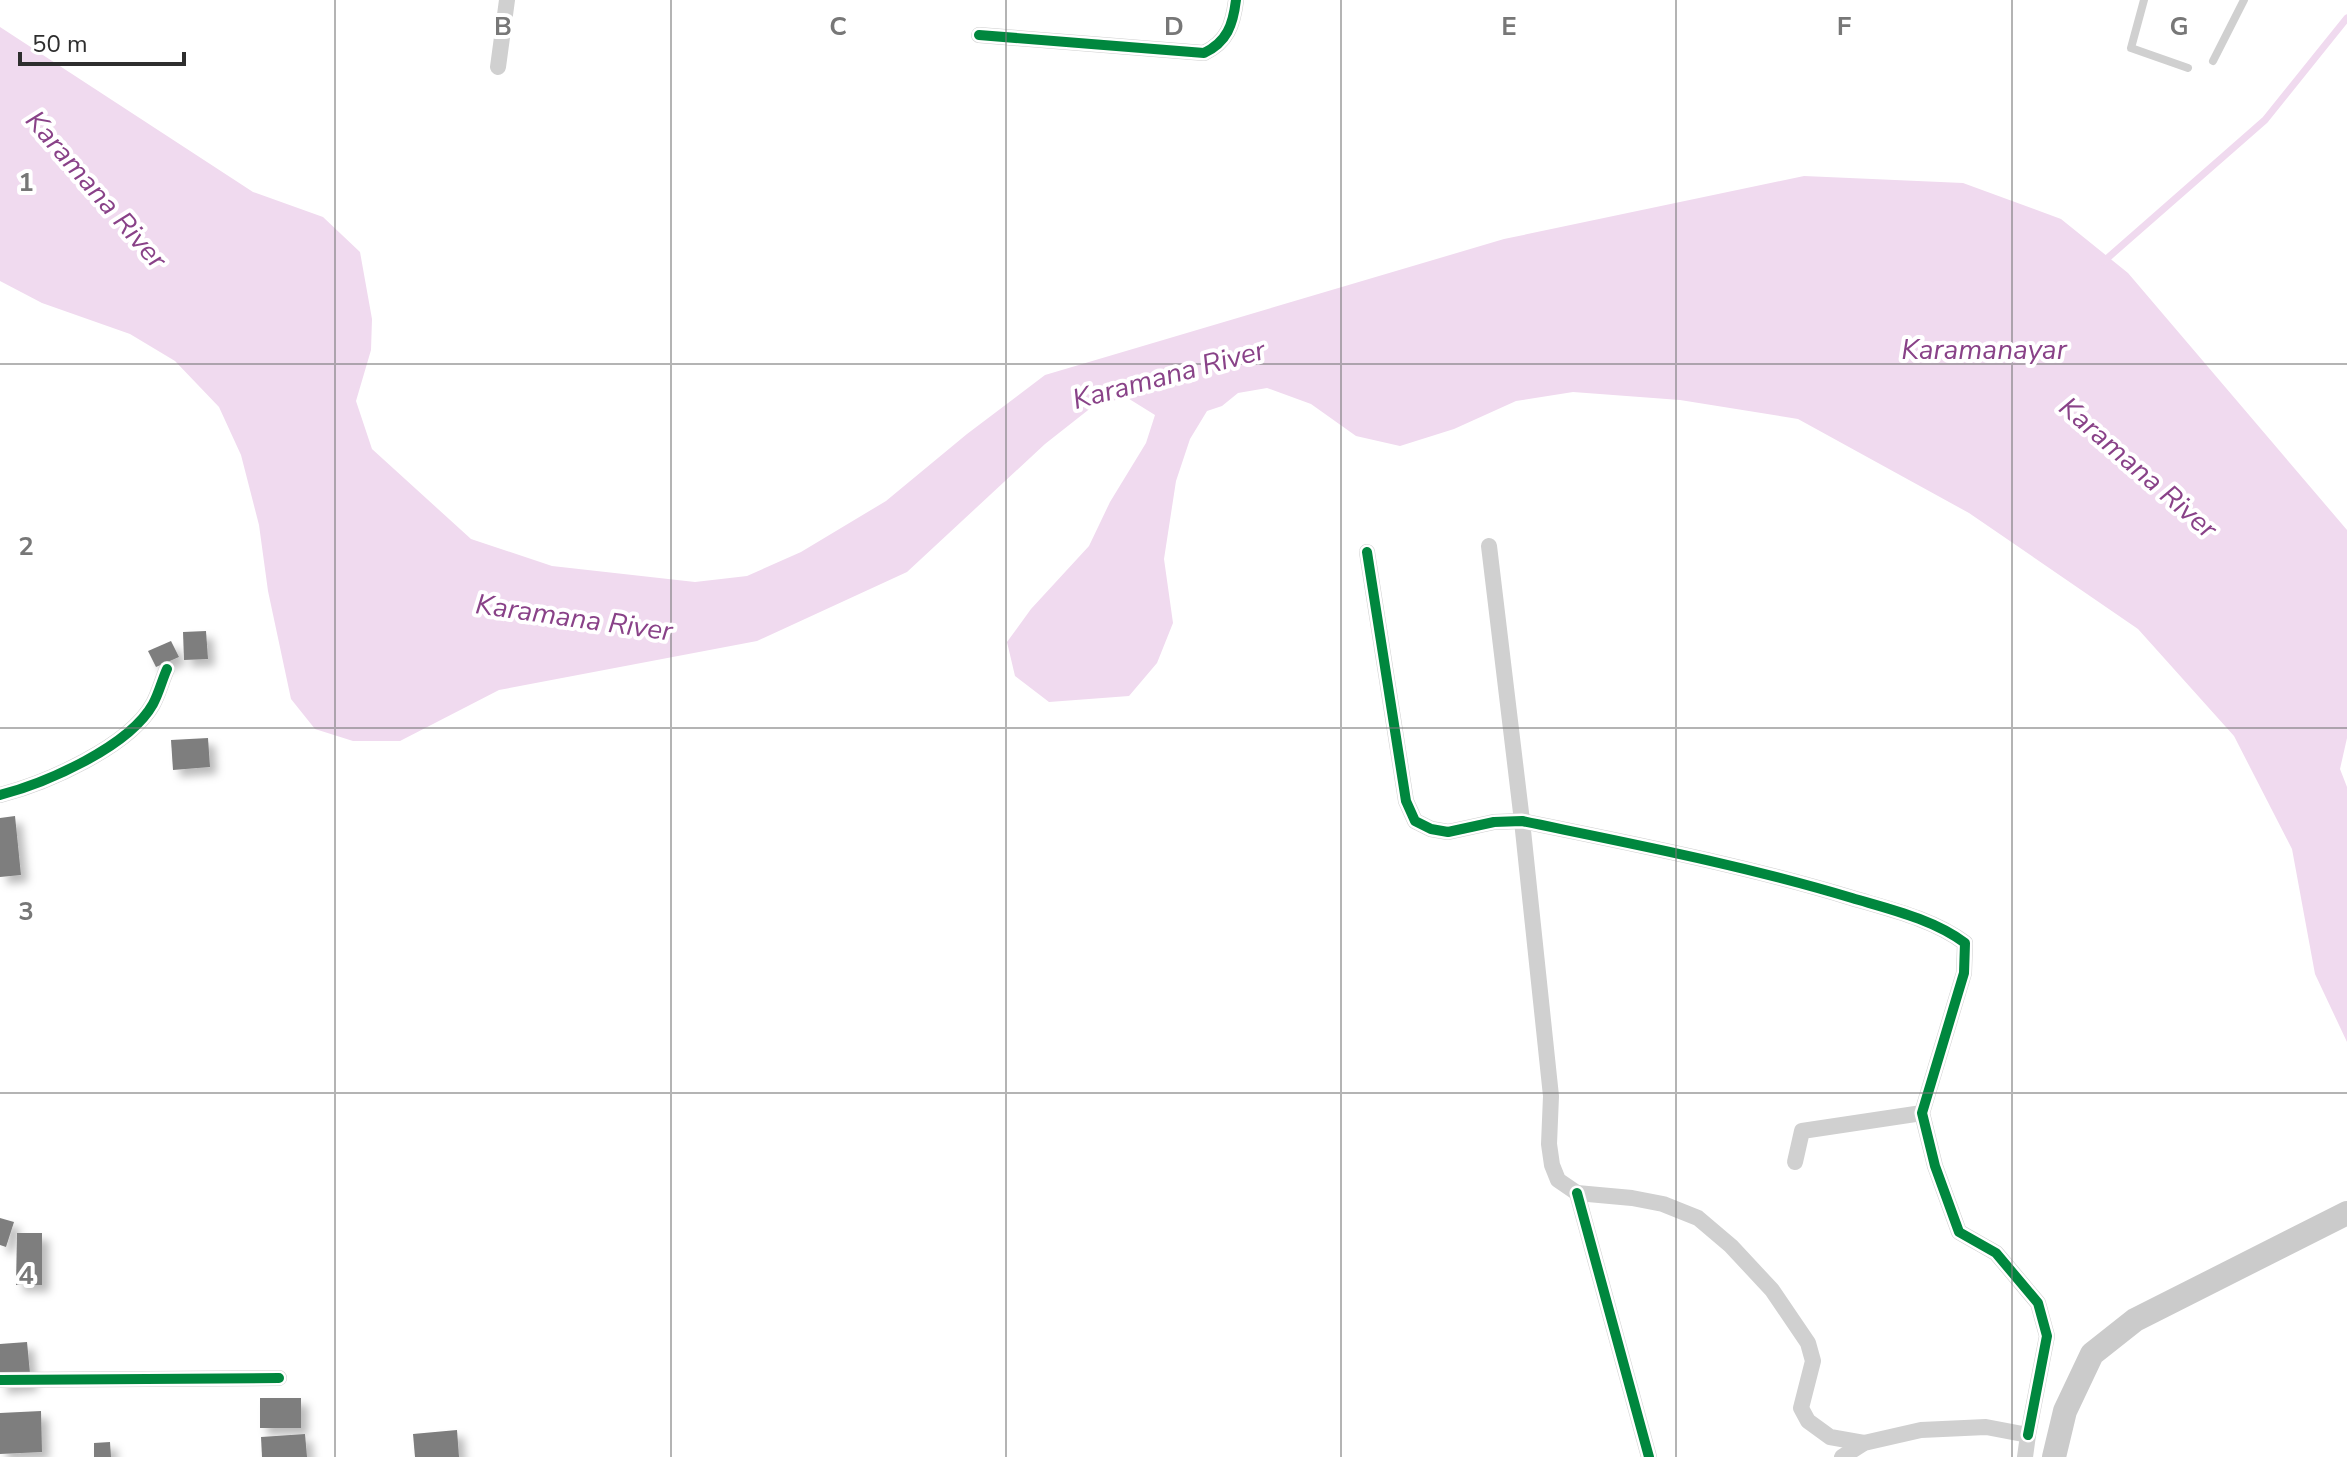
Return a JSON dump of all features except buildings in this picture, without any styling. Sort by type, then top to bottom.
[{"type":"street","points":[[498,67],[507,0]]},
{"type":"street","points":[[979,35],[1204,53],[1219,46],[1228,33],[1236,0]]},
{"type":"street","points":[[1489,546],[1551,1096],[1549,1144],[1558,1180],[1577,1193],[1663,1204],[1698,1218],[1731,1246],[1772,1290],[1808,1343],[1813,1361],[1801,1408],[1808,1421],[1830,1437],[1864,1443],[1934,1430],[1986,1427],[2028,1435]]},
{"type":"street","points":[[1367,552],[1406,801],[1415,821],[1431,829],[1448,832],[1494,822],[1522,821],[1775,874],[1948,931],[1965,943],[1964,973],[1922,1113],[1935,1166],[1959,1232],[1996,1253],[2038,1303],[2047,1336],[2025,1457]]},
{"type":"street","points":[[0,795],[29,788],[71,769],[132,730],[152,705],[167,669]]},
{"type":"street","points":[[1795,1162],[1802,1131],[1922,1113]]},
{"type":"street","points":[[1577,1193],[1649,1457]]},
{"type":"street","points":[[2054,1457],[2065,1411],[2092,1354],[2135,1320],[2347,1213]]},
{"type":"street","points":[[0,1380],[279,1378]]},
{"type":"street","points":[[1842,1457],[1864,1443]]},
{"type":"lane","points":[[2144,0],[2131,48],[2188,68]]},
{"type":"lane","points":[[2213,61],[2244,0]]},
{"type":"water","name":"Karamanayar","points":[[0,27],[253,192],[323,217],[360,252],[372,319],[371,350],[356,401],[372,449],[471,539],[552,566],[695,582],[747,576],[801,552],[886,501],[1045,375],[1504,239],[1804,176],[1963,183],[2061,219],[2128,273],[2347,530],[2347,738],[2340,769],[2347,787],[2347,1042],[2315,974],[2292,849],[2234,736],[2138,629],[1969,513],[1798,419],[1680,400],[1573,392],[1516,401],[1454,429],[1400,446],[1356,436],[1311,404],[1267,388],[1238,393],[1222,406],[1207,411],[1190,439],[1176,481],[1164,559],[1173,623],[1157,663],[1129,696],[1049,702],[1015,676],[1007,642],[1031,609],[1089,546],[1110,502],[1146,443],[1155,415],[1126,397],[1092,407],[1045,444],[907,572],[757,641],[499,690],[400,741],[353,741],[315,729],[291,699],[268,591],[259,525],[241,455],[219,407],[175,361],[130,334],[42,303],[0,281]]},
{"type":"waterway","points":[[2103,262],[2265,120],[2347,18]]},
{"type":"cycle path","points":[[979,35],[1204,53],[1218,44],[1228,32],[1236,0]]},
{"type":"cycle path","points":[[1367,552],[1406,801],[1415,821],[1431,829],[1448,832],[1494,822],[1522,821],[1688,856],[1770,875],[1896,911],[1939,927],[1965,943],[1964,973],[1922,1113],[1935,1166],[1959,1232],[1996,1253],[2038,1303],[2047,1336],[2028,1435]]},
{"type":"cycle path","points":[[0,795],[40,782],[85,761],[125,735],[153,704],[167,669]]},
{"type":"cycle path","points":[[1577,1193],[1649,1457]]},
{"type":"cycle path","points":[[0,1380],[279,1378]]},
{"type":"water label","name":"Karamana River","points":[[96,190]]},
{"type":"water label","name":"Karamana River","points":[[1169,375]]},
{"type":"water label","name":"Karamana River","points":[[2138,468]]},
{"type":"water label","name":"Karamana River","points":[[574,618]]}]
